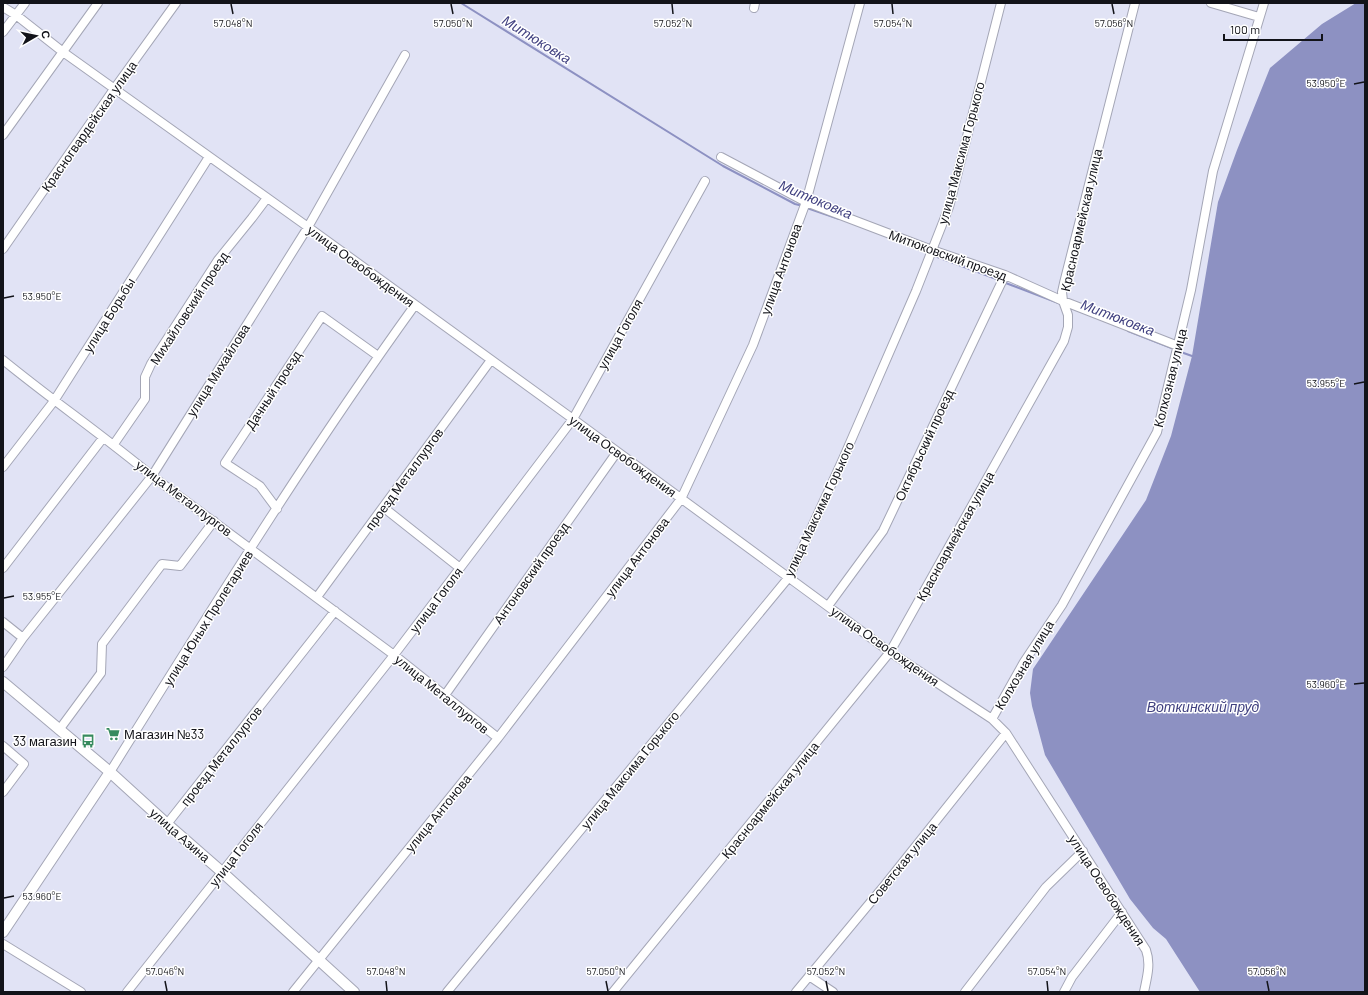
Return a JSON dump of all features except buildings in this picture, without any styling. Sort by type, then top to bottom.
[{"type":"main road","name":"улица Азина","points":[[3,682],[110,772],[354,992]]},
{"type":"main road","name":"улица Юных Пролетариев","points":[[3,932],[110,772]]},
{"type":"street","points":[[3,32],[25,3]]},
{"type":"street","points":[[3,135],[98,3]]},
{"type":"street","name":"Красногвардейская улица","points":[[3,249],[114,89],[176,3]]},
{"type":"street","name":"улица Антонова","points":[[293,992],[498,738],[682,499],[753,344],[806,202],[860,3]]},
{"type":"street","name":"улица Максима Горького","points":[[447,992],[789,578],[843,459],[949,208],[1001,3]]},
{"type":"street","name":"Красноармейская улица","points":[[613,992],[890,652],[1064,341],[1068,327],[1068,315],[1063,301],[1062,292],[1135,3]]},
{"type":"street","points":[[1211,3],[1260,17]]},
{"type":"street","name":"Колхозная улица","points":[[992,719],[1024,662],[1062,605],[1157,432],[1191,290],[1213,171],[1264,3]]},
{"type":"street","name":"улица Освобождения","points":[[3,7],[16,15],[63,52],[114,89],[573,419],[890,652],[992,719],[1006,733],[1146,950],[1148,969],[1144,992]]},
{"type":"street","name":"улица Михайлова","points":[[3,667],[23,638],[152,476],[308,227],[405,55]]},
{"type":"street","name":"улица Борьбы","points":[[3,467],[54,401],[209,157]]},
{"type":"street","name":"Митюковский проезд","points":[[720,157],[806,202],[931,253],[1005,275],[1063,301],[1178,346]]},
{"type":"street","name":"улица Гоголя","points":[[127,992],[394,655],[573,419],[705,181]]},
{"type":"street","name":"Михайловский проезд","points":[[114,444],[145,399],[145,377],[151,364],[218,260],[267,198]]},
{"type":"street","name":"Октябрьский проезд","points":[[828,606],[883,531],[1005,275]]},
{"type":"street","name":"улица Юных Пролетариев","points":[[110,772],[277,509],[378,356],[415,305]]},
{"type":"street","name":"Дачный проезд","points":[[277,509],[260,486],[225,463],[322,316],[378,356]]},
{"type":"street","name":"улица Металлургов","points":[[3,360],[54,401],[103,438],[114,444],[152,476],[394,655],[498,738]]},
{"type":"street","name":"проезд Металлургов","points":[[317,598],[491,360]]},
{"type":"street","points":[[3,568],[103,438]]},
{"type":"street","name":"Антоновский проезд","points":[[445,695],[617,452]]},
{"type":"street","points":[[384,507],[460,568]]},
{"type":"street","points":[[59,730],[101,673],[102,644],[162,564],[180,566],[214,521]]},
{"type":"street","name":"проезд Металлургов","points":[[167,824],[335,611]]},
{"type":"street","points":[[3,622],[23,638]]},
{"type":"street","name":"Советская улица","points":[[796,992],[884,886],[1006,733]]},
{"type":"street","points":[[3,746],[24,764],[3,792]]},
{"type":"street","points":[[965,992],[1046,887],[1083,851]]},
{"type":"street","points":[[1064,992],[1072,977],[1122,912]]},
{"type":"street","points":[[3,944],[81,992]]},
{"type":"street","points":[[809,976],[833,992]]},
{"type":"water","name":"Воткинский пруд","points":[[1356,3],[1365,3],[1365,992],[1200,992],[1166,939],[1153,928],[1130,899],[1045,755],[1030,693],[1033,669],[1146,500],[1171,436],[1192,356],[1218,202],[1270,68],[1322,24]]},
{"type":"waterway","name":"Митюковка","points":[[461,3],[723,166],[795,204],[803,206]]},
{"type":"waterway","name":"Митюковка","points":[[807,208],[839,219]]},
{"type":"waterway","name":"Митюковка","points":[[916,248],[928,253]]},
{"type":"waterway","name":"Митюковка","points":[[932,255],[999,280]]},
{"type":"waterway","name":"Митюковка","points":[[1003,282],[1061,304]]},
{"type":"waterway","name":"Митюковка","points":[[1128,331],[1174,349]]},
{"type":"waterway","name":"Митюковка","points":[[1178,351],[1192,356]]},
{"type":"place","name":"Магазин №33","points":[[113,734]]},
{"type":"place","name":"33 магазин","points":[[88,741]]}]
